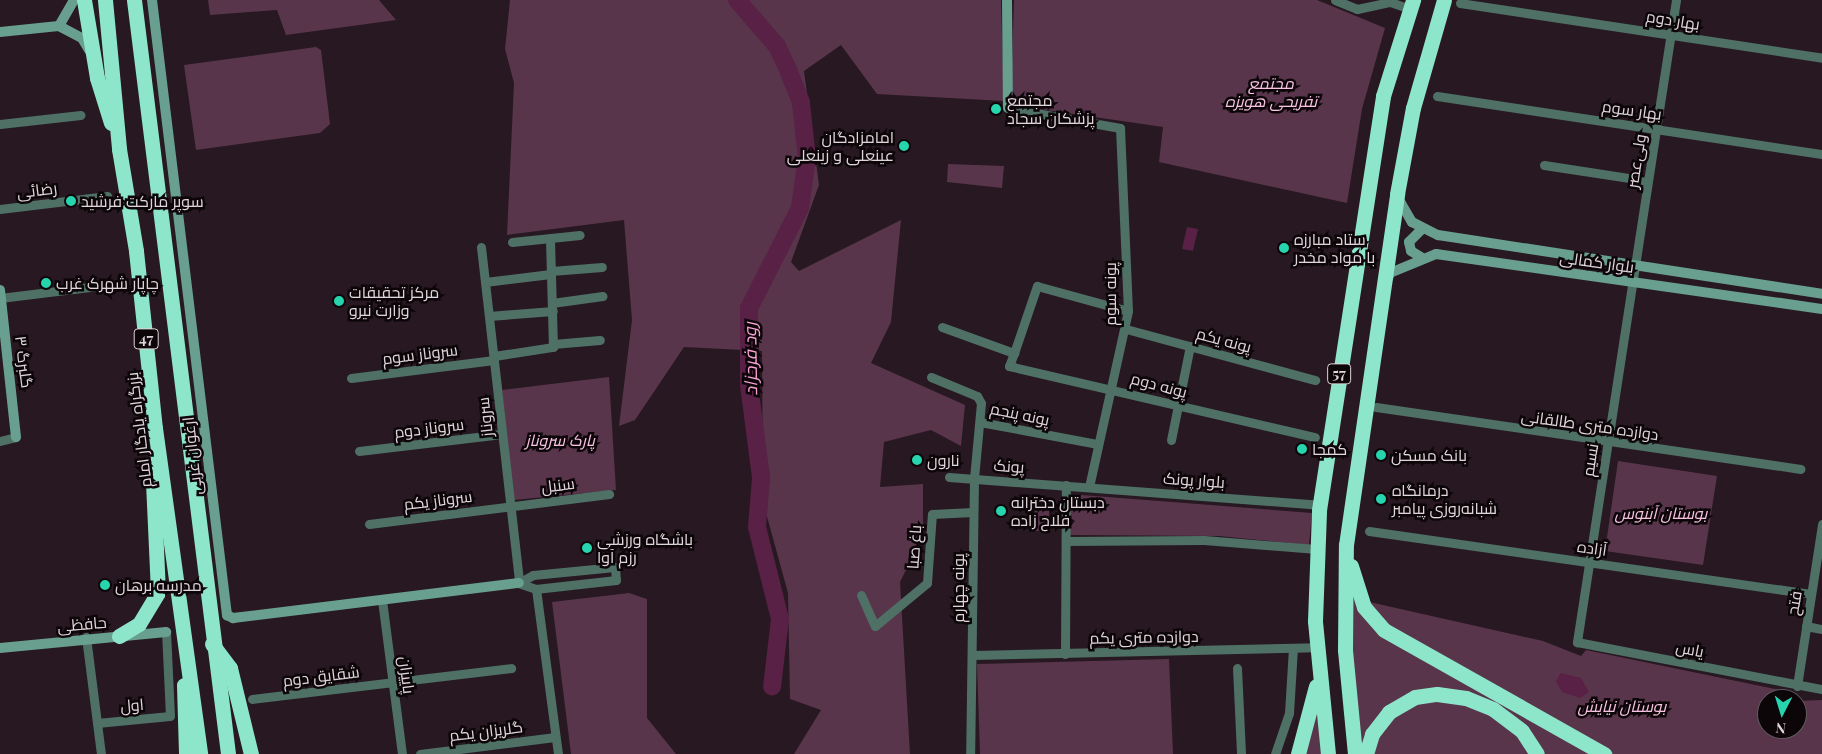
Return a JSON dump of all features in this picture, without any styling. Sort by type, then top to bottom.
[{"type":"highway","points":[[84,0],[97,78],[119,149]]},
{"type":"highway","name":"بزرگراه یادگار امام","points":[[105,0],[119,149],[136,250],[155,428],[184,648],[191,677],[200,754]]},
{"type":"highway","name":"47","points":[[134,0],[212,644],[228,754]]},
{"type":"highway","name":"57","points":[[1356,754],[1345,650],[1346,545],[1397,194],[1413,108],[1444,0]]},
{"type":"highway","name":"57","points":[[1328,754],[1316,647],[1319,505],[1383,96],[1411,4]]},
{"type":"highway","points":[[119,636],[139,624],[158,592],[152,492],[155,428]]},
{"type":"highway","points":[[1346,545],[1358,595],[1384,630],[1604,754]]},
{"type":"highway","points":[[212,644],[230,668],[251,754]]},
{"type":"highway","points":[[184,648],[186,754]]},
{"type":"highway","points":[[1298,754],[1319,673]]},
{"type":"highway","points":[[1366,754],[1372,734],[1389,712],[1415,697],[1437,694],[1466,698],[1498,712],[1522,731],[1537,754]]},
{"type":"street","points":[[59,26],[74,0]]},
{"type":"street","name":"ارغوان غربی","points":[[152,0],[227,615],[233,618],[519,583],[533,575],[615,566],[616,580],[536,589],[519,583]]},
{"type":"street","points":[[1007,0],[1008,108]]},
{"type":"street","points":[[1335,0],[1357,9],[1390,2],[1411,4]]},
{"type":"street","name":"ولی‌عصر","points":[[1633,282],[1676,0]]},
{"type":"street","name":"بهار دوم","points":[[1460,4],[1822,58]]},
{"type":"street","points":[[0,32],[59,26],[87,44],[97,78]]},
{"type":"street","name":"بهار سوم","points":[[1437,96],[1822,154]]},
{"type":"street","name":"پونه سوم","points":[[1008,108],[1120,128],[1128,311],[1126,329],[1089,487]]},
{"type":"street","points":[[0,124],[80,115]]},
{"type":"street","points":[[1544,165],[1648,180]]},
{"type":"street","points":[[1397,194],[1403,211],[1421,230],[1409,242],[1411,251],[1422,257]]},
{"type":"street","name":"رضائی","points":[[0,209],[107,196]]},
{"type":"street","name":"بلوار کمالی","points":[[1421,230],[1635,267],[1822,294]]},
{"type":"street","points":[[512,242],[580,235]]},
{"type":"street","points":[[550,238],[553,344]]},
{"type":"street","name":"سروناز","points":[[481,247],[519,583]]},
{"type":"street","name":"بلوار کمالی","points":[[1383,291],[1390,273],[1422,257],[1436,254],[1822,309]]},
{"type":"street","points":[[485,282],[602,267]]},
{"type":"street","name":"نسیم","points":[[1577,642],[1633,282]]},
{"type":"street","points":[[0,295],[114,284]]},
{"type":"street","points":[[942,327],[1014,353],[1037,286],[1128,311]]},
{"type":"street","name":"گلبرگ ۳","points":[[0,295],[16,437]]},
{"type":"street","points":[[489,316],[552,307],[603,296]]},
{"type":"street","name":"پونه یکم","points":[[1126,329],[1315,380]]},
{"type":"street","name":"سروناز سوم","points":[[351,378],[494,358],[553,344],[600,340]]},
{"type":"street","points":[[1171,440],[1190,346]]},
{"type":"street","name":"پونه دوم","points":[[1014,353],[1009,366],[1112,388],[1178,406],[1315,437]]},
{"type":"street","name":"پونه پنجم","points":[[931,377],[977,396],[980,422],[1098,444]]},
{"type":"street","name":"دوازده متری طالقانی","points":[[1376,406],[1608,443],[1800,469]]},
{"type":"street","name":"پونه چهارم","points":[[970,754],[973,655],[974,478],[980,422]]},
{"type":"street","name":"سروناز دوم","points":[[359,451],[502,434]]},
{"type":"street","points":[[0,442],[16,437]]},
{"type":"street","name":"پونک","points":[[949,477],[1066,485]]},
{"type":"street","points":[[1065,654],[1066,485]]},
{"type":"street","name":"بلوار پونک","points":[[1066,485],[1319,505]]},
{"type":"street","name":"سنبل","points":[[510,506],[609,494]]},
{"type":"street","name":"سروناز یکم","points":[[368,524],[510,506]]},
{"type":"street","name":"باغ صبا","points":[[861,595],[874,626],[927,582],[932,514],[973,512]]},
{"type":"street","name":"فتح","points":[[1797,686],[1811,594],[1820,551],[1822,524]]},
{"type":"street","name":"آزاده","points":[[1369,531],[1811,594]]},
{"type":"street","points":[[1066,541],[1204,540],[1317,549]]},
{"type":"street","points":[[536,589],[558,754]]},
{"type":"street","name":"پاییزان","points":[[382,600],[402,754]]},
{"type":"street","points":[[1806,626],[1822,628]]},
{"type":"street","name":"حافظی","points":[[0,648],[86,637],[166,632]]},
{"type":"street","name":"اول","points":[[97,723],[170,716],[166,632]]},
{"type":"street","points":[[86,637],[101,754]]},
{"type":"street","name":"یاس","points":[[1577,642],[1797,686],[1822,689]]},
{"type":"street","name":"دوازده متری یکم","points":[[973,655],[1316,647]]},
{"type":"street","points":[[1275,754],[1289,713],[1293,648]]},
{"type":"street","name":"شقایق دوم","points":[[252,700],[511,668]]},
{"type":"street","points":[[1237,668],[1241,754]]},
{"type":"street","name":"گلریزان یکم","points":[[420,754],[555,737]]},
{"type":"green space","points":[[208,0],[379,0],[396,20],[286,35],[277,10],[210,15]]},
{"type":"green space","points":[[510,0],[1001,0],[1004,101],[877,94],[841,45],[804,71],[819,185],[791,262],[799,271],[901,220],[891,322],[871,363],[965,405],[961,446],[931,430],[884,442],[880,487],[923,484],[923,536],[900,582],[910,754],[794,754],[821,710],[790,699],[788,593],[763,502],[762,351],[684,347],[635,420],[619,426],[632,320],[624,220],[507,235],[514,83],[505,49]]},
{"type":"green space","name":"مجتمع تفریحی هویزه","points":[[1014,0],[1317,0],[1385,28],[1362,109],[1347,203],[1159,162],[1163,127],[1019,106],[1011,97]]},
{"type":"green space","points":[[316,47],[321,50],[330,124],[320,133],[196,150],[184,65]]},
{"type":"green space","points":[[948,164],[1004,166],[1002,188],[947,182]]},
{"type":"green space","name":"پارک سروناز","points":[[609,377],[616,490],[514,500],[502,390]]},
{"type":"green space","name":"بوستان آبنوس","points":[[1618,461],[1717,476],[1703,565],[1605,551]]},
{"type":"green space","points":[[1069,494],[1312,513],[1309,545],[1219,536],[1070,535]]},
{"type":"green space","points":[[1035,499],[1049,499],[1049,531],[1035,531]]},
{"type":"green space","points":[[1354,589],[1364,612],[1596,754],[1542,754],[1510,716],[1416,693],[1360,754],[1350,639]]},
{"type":"green space","points":[[629,593],[647,599],[647,718],[676,754],[571,754],[552,602]]},
{"type":"green space","name":"بوستان نیایش","points":[[1365,601],[1543,641],[1581,656],[1586,650],[1775,689],[1757,689],[1757,739],[1807,739],[1807,701],[1822,700],[1822,754],[1610,754],[1403,639]]},
{"type":"green space","points":[[1169,659],[1173,754],[980,754],[977,664]]},
{"type":"green space","points":[[1452,698],[1509,724],[1533,754],[1369,754],[1378,730],[1413,702]]},
{"type":"green space","points":[[1317,702],[1322,754],[1303,754],[1313,728]]},
{"type":"shaded area","points":[[1187,227],[1198,229],[1193,251],[1182,249]]},
{"type":"shaded area","points":[[1561,673],[1581,678],[1589,692],[1580,698],[1562,692],[1556,681]]},
{"type":"waterway","name":"رود فرحزاد","points":[[737,0],[777,46],[788,70],[801,103],[807,158],[800,208],[749,308],[749,385],[761,478],[757,527],[780,619],[772,687]]},
{"type":"place","name":"مجتمع پزشکان سجاد","points":[[996,109]]},
{"type":"place","name":"امامزادگان عینعلی و زینعلی","points":[[904,146]]},
{"type":"place","name":"سوپر مارکت فرشید","points":[[71,201]]},
{"type":"place","name":"ستاد مبارزه با مواد مخدر","points":[[1284,248]]},
{"type":"place","name":"چاپار شهرک غرب","points":[[46,283]]},
{"type":"place","name":"مرکز تحقیقات وزارت نیرو","points":[[339,301]]},
{"type":"place","name":"کمجا","points":[[1302,449]]},
{"type":"place","name":"بانک مسکن","points":[[1381,455]]},
{"type":"place","name":"نارون","points":[[917,460]]},
{"type":"place","name":"درمانگاه شبانه‌روزی پیامبر","points":[[1381,499]]},
{"type":"place","name":"دبستان دخترانه فلاح زاده","points":[[1001,511]]},
{"type":"place","name":"باشگاه ورزشی رزم آوا","points":[[587,548]]},
{"type":"place","name":"مدرسه برهان","points":[[105,585]]}]
